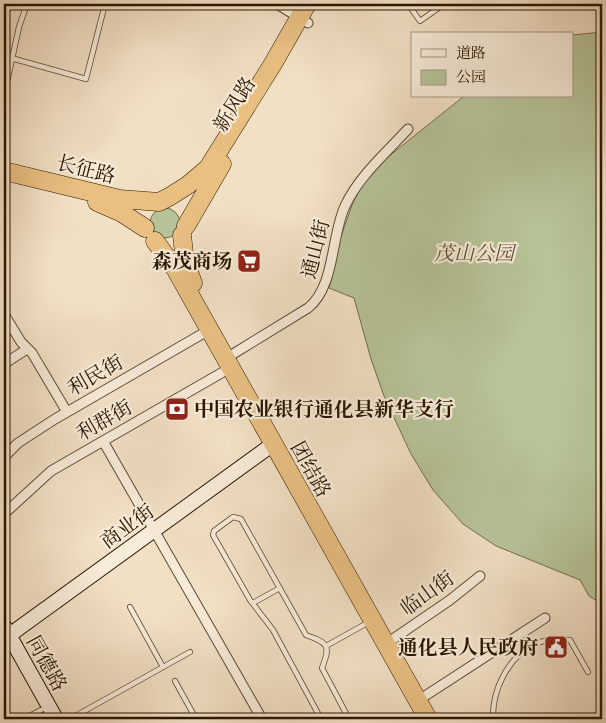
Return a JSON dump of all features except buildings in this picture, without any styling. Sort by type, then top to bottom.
[{"type":"highway","name":"新风路","points":[[159,202],[188,185],[208,168],[305,15],[318,4]]},
{"type":"highway","name":"新风路","points":[[184,230],[203,194],[282,68],[305,15]]},
{"type":"highway","name":"长征路","points":[[4,171],[108,196],[137,201],[159,202]]},
{"type":"highway","name":"长征路","points":[[4,180],[99,202],[122,213],[150,235]]},
{"type":"highway","points":[[159,202],[177,205],[184,213],[184,230],[171,243],[166,244],[150,235],[144,223],[146,212],[159,202]]},
{"type":"highway","name":"团结路","points":[[184,230],[183,253],[189,275],[273,444],[428,719]]},
{"type":"highway","name":"团结路","points":[[150,235],[176,270],[209,330],[232,361],[438,719]]},
{"type":"street","points":[[277,4],[305,15]]},
{"type":"street","name":"通山街","points":[[232,361],[317,300],[324,289],[340,217],[351,194],[362,178],[408,129]]},
{"type":"street","points":[[4,314],[21,342],[32,353],[67,412]]},
{"type":"street","name":"利民街","points":[[4,457],[28,436],[209,330]]},
{"type":"street","points":[[4,364],[28,349]]},
{"type":"street","name":"利群街","points":[[4,514],[51,471],[232,361]]},
{"type":"street","points":[[103,441],[262,719]]},
{"type":"street","name":"商业街","points":[[5,636],[273,444]]},
{"type":"street","name":"临山街","points":[[393,639],[450,600],[480,576]]},
{"type":"street","points":[[425,696],[545,618]]},
{"type":"street","name":"同德路","points":[[5,636],[44,715]]},
{"type":"street","name":"同德路","points":[[5,636],[56,719]]},
{"type":"lane","points":[[4,96],[19,27],[27,4]]},
{"type":"lane","points":[[4,56],[86,79],[105,4]]},
{"type":"lane","points":[[408,4],[420,21],[440,7],[437,4]]},
{"type":"lane","points":[[321,719],[273,630],[253,604],[213,536],[214,531],[234,517],[240,519],[306,635],[319,639],[326,646],[327,655],[322,668],[349,719]]},
{"type":"lane","points":[[253,604],[280,588]]},
{"type":"lane","points":[[130,608],[162,667]]},
{"type":"lane","points":[[326,646],[372,620]]},
{"type":"lane","points":[[493,719],[495,699],[504,674],[519,654],[536,643],[570,640],[588,672]]},
{"type":"lane","points":[[70,719],[190,652]]},
{"type":"lane","points":[[175,681],[196,719]]},
{"type":"lane","points":[[24,719],[44,715]]},
{"type":"green space","name":"茂山公园","points":[[602,32],[602,604],[589,596],[580,580],[496,546],[463,524],[433,490],[411,454],[384,396],[371,359],[354,298],[329,288],[339,242],[352,205],[360,189],[378,165],[462,98],[574,98],[574,35]]},
{"type":"green space","points":[[165,208],[175,213],[180,223],[175,233],[165,238],[155,233],[150,223],[155,213]]},
{"type":"place","name":"森茂商场","points":[[249,261]]},
{"type":"place","name":"中国农业银行通化县新华支行","points":[[177,409]]},
{"type":"place","name":"通化县人民政府","points":[[556,647]]}]
